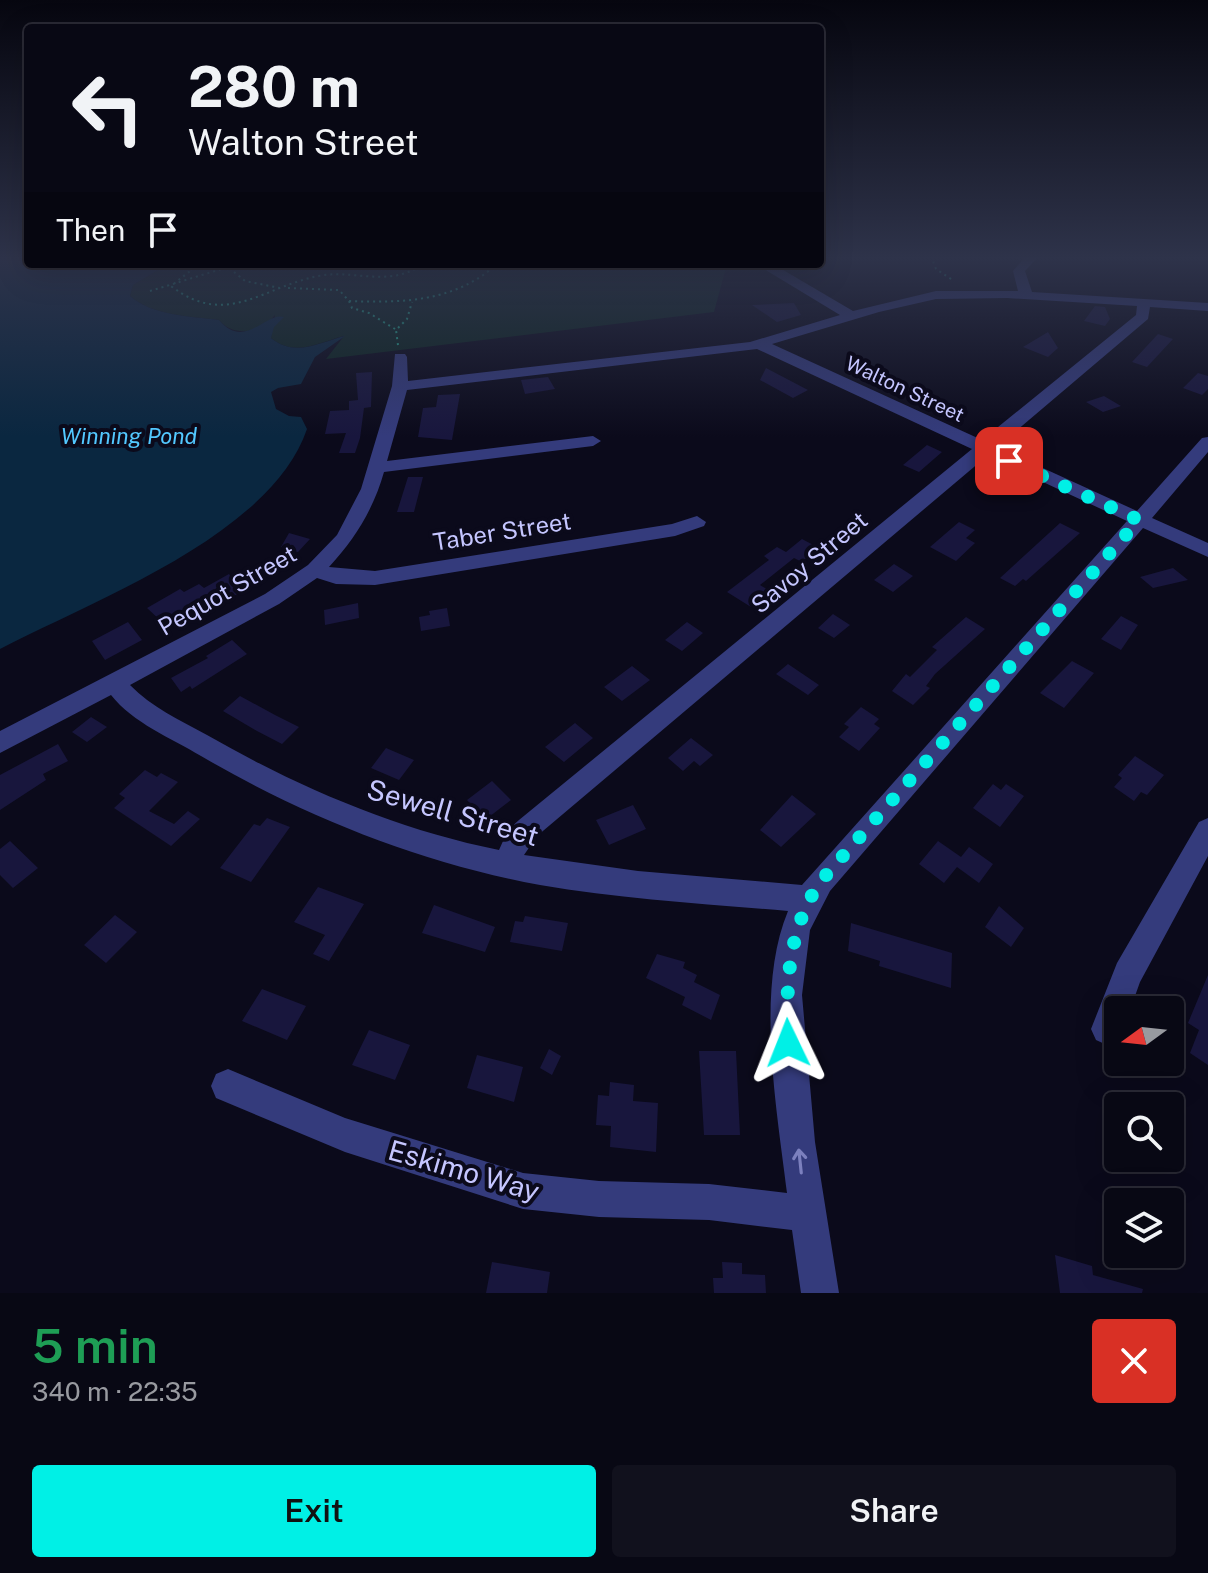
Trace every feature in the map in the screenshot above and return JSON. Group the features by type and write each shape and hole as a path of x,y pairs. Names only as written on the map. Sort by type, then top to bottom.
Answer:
{"street":[{"path":"400,386 759,344 850,316"},
{"name":"Savoy Street","path":"506,864 512,849 528,828 1143,316"},
{"name":"Walton Street","path":"759,344 1208,551"},
{"name":"Pequot Street","path":"0,743 281,594 315,570 352,527 378,467 400,386 400,357"},
{"path":"378,467 593,441"},
{"path":"820,1293 806,1214 788,1043 787,1001 793,938 808,899 1208,442"},
{"name":"Taber Street","path":"315,570 336,577 375,578 675,530 697,522"},
{"name":"Sewell Street","path":"115,683 133,703 226,759 279,786 379,827 506,864 594,880 808,899"},
{"path":"1120,996 1128,974 1208,830"},
{"name":"Eskimo Way","path":"228,1086 345,1135 523,1191 599,1199 709,1202 806,1214"}],"path":[{"path":"374,316 396,330 400,357"},
{"path":"396,330 408,316"}],"green space":[{"path":"187,316 274,316 262,326 247,331 232,329 219,320"},
{"path":"275,316 678,316 326,359 344,336 298,348 280,344 271,338"}],"water":[{"name":"Winning Pond","path":"0,316 187,316 219,320 238,332 270,319 284,317 274,327 271,338 289,347 308,347 345,336 315,357 301,384 271,392 276,409 289,416 301,417 307,429 287,467 257,501 219,532 175,560 0,649"}],"building":[{"path":"769,316 796,316 777,322"},
{"path":"1087,316 1109,316 1110,319 1105,326 1084,321"},
{"path":"1048,332 1058,348 1048,357 1023,347"},
{"path":"1158,334 1173,339 1147,367 1132,362"},
{"path":"766,368 808,390 793,398 760,380"},
{"path":"372,372 371,407 364,408 355,453 339,453 346,433 325,434 330,411 349,410 349,401 358,400 356,373"},
{"path":"1198,373 1208,376 1208,389 1202,395 1183,388"},
{"path":"548,377 555,389 525,394 521,380"},
{"path":"460,394 452,440 418,437 423,408 436,407 438,395"},
{"path":"1104,396 1121,406 1103,412 1086,402"},
{"path":"927,445 942,452 919,472 903,465"},
{"path":"408,477 423,477 414,512 397,512"},
{"path":"959,522 975,530 966,538 975,543 956,561 930,547"},
{"path":"1060,523 1080,533 1026,581 1023,579 1015,586 1000,578"},
{"path":"289,533 310,539 298,552 281,547"},
{"path":"802,539 819,548 802,562 794,558 760,585 770,591 751,607 727,592 769,560 764,556 777,547 786,552"},
{"path":"894,564 913,576 893,592 874,580"},
{"path":"1173,568 1188,580 1153,588 1140,577"},
{"path":"241,572 255,584 216,606 210,601 172,623 167,619 162,622 147,608 180,589 184,592 199,584 204,588 229,574 231,577"},
{"path":"358,603 359,618 325,625 324,610"},
{"path":"447,608 450,626 421,631 419,617 430,615 429,611"},
{"path":"833,614 850,625 834,638 818,628"},
{"path":"1121,616 1138,625 1121,650 1101,639"},
{"path":"966,617 985,629 935,674 926,686 930,688 913,705 892,691 906,674 910,677 937,650 932,647"},
{"path":"128,622 142,640 105,660 92,641"},
{"path":"687,622 703,633 682,651 665,640"},
{"path":"232,640 247,654 192,689 190,686 181,692 171,678 208,658 206,656"},
{"path":"1072,661 1094,673 1064,708 1040,693"},
{"path":"788,664 819,685 808,695 776,674"},
{"path":"632,666 650,680 622,701 604,687"},
{"path":"240,696 299,727 282,744 257,731 223,711"},
{"path":"861,707 879,719 874,724 880,728 859,751 839,737 849,727 844,724"},
{"path":"91,717 107,727 87,742 72,732"},
{"path":"575,723 593,738 564,762 545,747"},
{"path":"691,738 713,755 700,766 694,761 683,771 668,758"},
{"path":"58,744 68,761 43,774 46,780 0,810 0,775"},
{"path":"386,748 414,760 399,780 371,768"},
{"path":"1135,756 1164,775 1147,795 1141,792 1134,801 1114,787 1122,778 1118,775"},
{"path":"145,770 157,777 161,773 178,782 149,811 174,824 188,811 200,819 171,846 114,808 125,798 119,794"},
{"path":"492,781 511,800 485,820 467,800"},
{"path":"993,784 1001,790 1006,784 1024,796 1000,827 973,808"},
{"path":"792,795 816,814 781,847 760,830"},
{"path":"633,805 646,829 609,845 596,820"},
{"path":"267,818 290,827 251,882 220,868 254,824 260,826"},
{"path":"10,841 38,868 13,888 0,875 0,849"},
{"path":"938,841 961,857 969,847 993,864 979,883 957,867 944,883 919,864"},
{"path":"318,887 364,904 329,961 313,954 325,935 294,922"},
{"path":"434,905 495,927 485,952 422,933"},
{"path":"999,906 1024,928 1011,947 985,927"},
{"path":"115,915 137,932 106,963 84,945"},
{"path":"525,916 568,923 562,951 510,942 515,921 523,922"},
{"path":"851,923 952,953 951,988 879,966 880,961 848,951"},
{"path":"657,954 685,962 683,968 697,975 694,982 720,995 711,1020 682,1005 685,997 646,978"},
{"path":"1208,975 1208,1065 1190,1053 1199,1030 1188,1023"},
{"path":"262,989 306,1006 287,1040 242,1021"},
{"path":"369,1030 410,1045 395,1080 352,1065"},
{"path":"549,1049 561,1056 552,1075 540,1068"},
{"path":"699,1051 736,1051 740,1135 704,1135"},
{"path":"477,1055 523,1067 514,1102 467,1088"},
{"path":"610,1082 634,1085 633,1101 658,1103 656,1152 610,1147 611,1126 596,1125 598,1095 609,1096"},
{"path":"1055,1255 1092,1266 1093,1275 1143,1289 1142,1293 1060,1293"},
{"path":"492,1262 550,1272 547,1293 486,1293"},
{"path":"722,1262 742,1263 742,1274 765,1275 766,1293 714,1293 713,1278 723,1278"}],"route":[{"path":"788,1043 787,986 793,938 808,899 1139,520 1009,461"}]}
